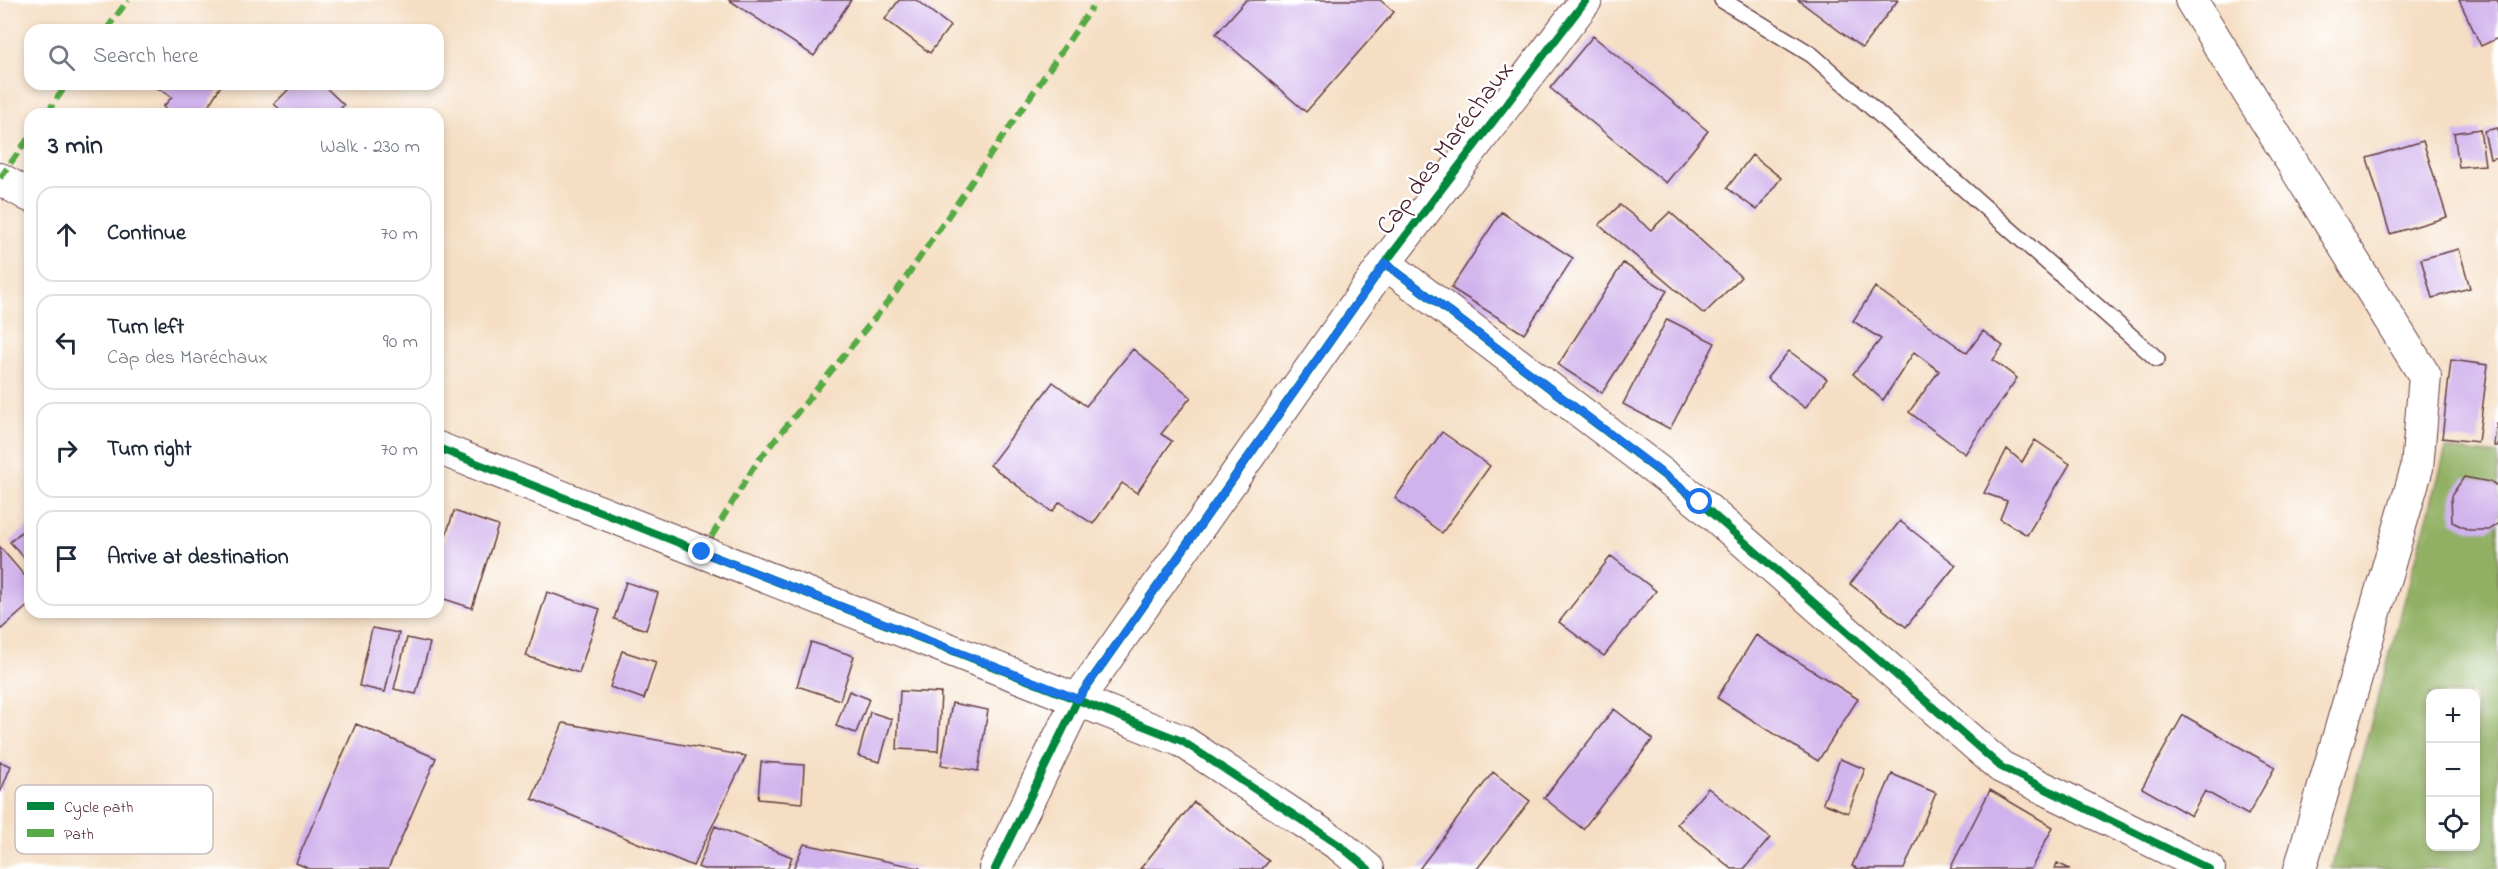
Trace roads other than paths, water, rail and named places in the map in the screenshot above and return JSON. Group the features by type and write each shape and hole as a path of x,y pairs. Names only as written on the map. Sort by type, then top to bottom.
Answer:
{"street":[{"name":"Cap des Maréchaux","path":"994,869 1078,699 1385,263 1586,0"},
{"path":"2191,0 2425,376 2417,468 2300,869"},
{"path":"0,179 24,193"},
{"path":"1385,263 1700,502 2001,767 2209,869"},
{"path":"444,450 1182,741 1339,845 1368,869"}],"lane":[{"path":"1722,0 1812,56 2157,359"}]}
